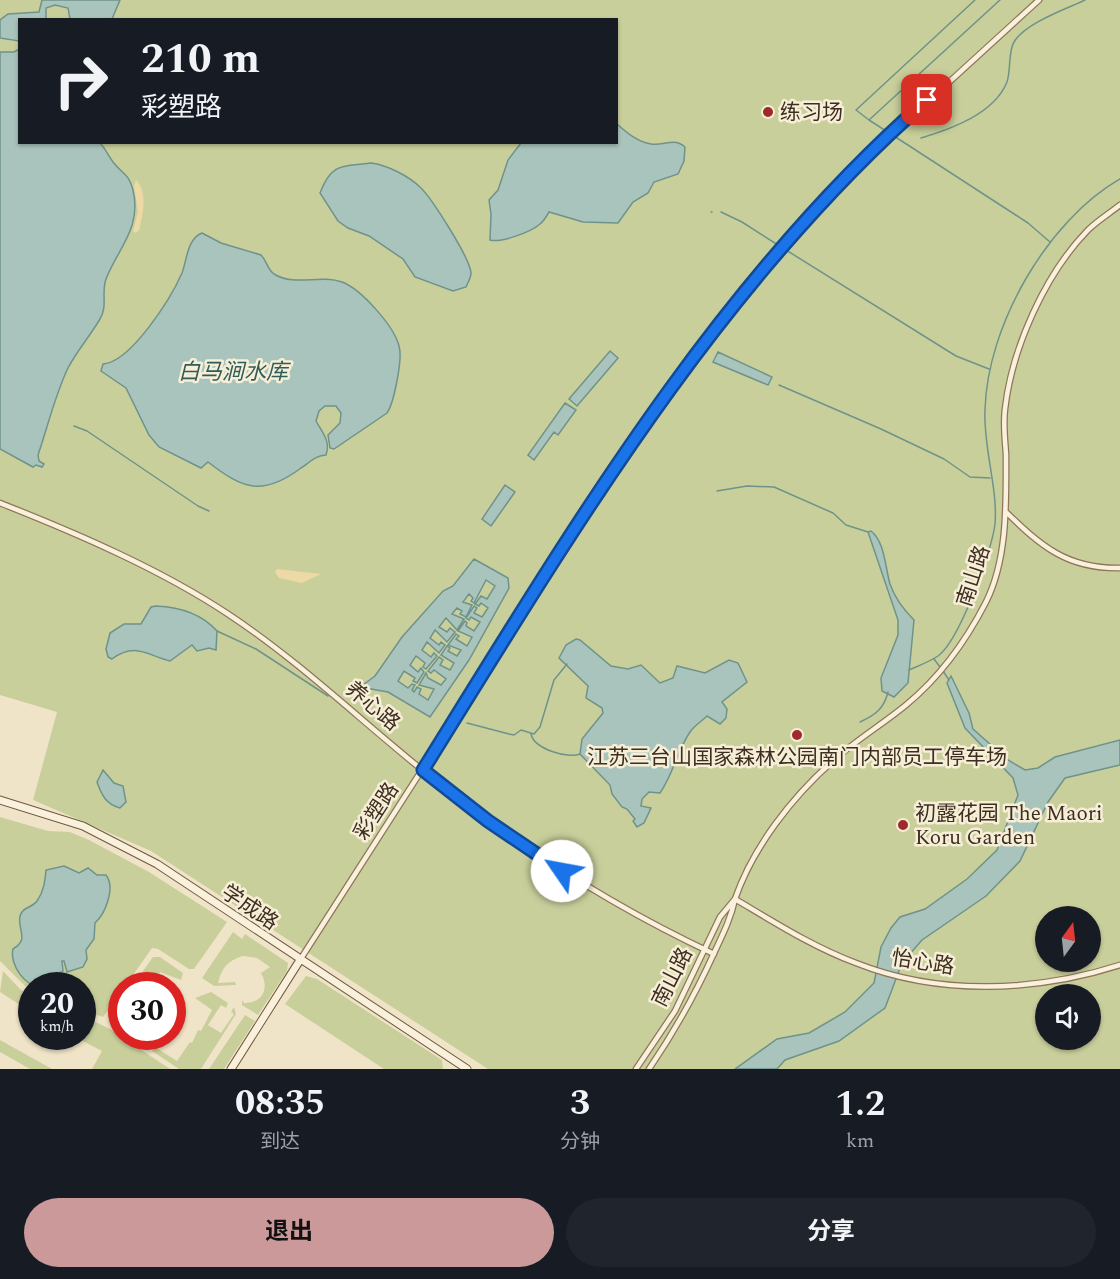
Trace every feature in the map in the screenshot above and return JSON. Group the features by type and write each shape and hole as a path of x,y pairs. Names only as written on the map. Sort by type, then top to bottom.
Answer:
{"street":[{"name":"彩塑路","path":"231,1069 572,536 646,425 755,280 844,178 1039,0"},
{"name":"南山路","path":"649,1069 678,1026 714,954 732,915 735,899 744,876 787,808 833,760 907,705 940,673 987,599 1000,553 1005,511 1005,409 1020,346 1037,304 1059,268 1088,230 1120,205"},
{"name":"养心路","path":"0,503 74,533 227,613 298,664 423,770 488,821 562,871 663,930 714,954"},
{"path":"1005,511 1044,548 1082,563 1120,568"},
{"name":"学成路","path":"0,800 83,826 132,850 457,1066 467,1069"},
{"name":"南山路","path":"636,1069 675,1011 720,917 735,899"},
{"name":"怡心路","path":"735,899 814,944 870,969 906,978 991,987 1045,984 1120,965"}],"green space":[{"path":"0,0 1120,0 1120,1069 488,1069 151,851 33,800 57,712 0,695"},
{"path":"0,817 48,831 70,832 89,840 149,872 227,922 194,969 189,969 158,949 152,948 135,972 108,972 108,1010 103,1017 96,1015 96,972 18,972 18,979 0,961"},
{"path":"233,932 242,939 245,934 288,963 287,971 258,1015 242,1005 242,1000 244,1003 250,1003 263,994 265,984 261,973 270,967 257,958 243,956 226,966 218,983 235,982 236,985 214,986 202,978"},
{"path":"153,957 160,957 182,972 160,972 142,972"},
{"path":"3,971 18,987 18,1004 0,992"},
{"path":"306,976 317,979 442,1060 443,1069 384,1069 285,1004"},
{"path":"211,992 228,1003 226,1008 221,1005 208,1025 221,1033 234,1014 231,1012 234,1007 236,1014 201,1069 179,1069 152,1051 160,1050 177,1061 190,1042 192,1043 212,1010 195,998"},
{"path":"245,1015 255,1021 224,1069 209,1069"},
{"path":"96,1022 108,1028 108,1050 142,1050 170,1069 92,1069 102,1051 96,1048"},
{"path":"0,1040 52,1069 30,1069 0,1052"}],"sand":[{"path":"136,180 142,191 144,204 139,230 136,233 133,231 138,212 134,186"},
{"path":"277,569 321,574 302,583 279,578 275,572"}],"water":[{"path":"42,0 120,0 112,18 70,18 68,8 55,5 46,8 46,18 18,18 18,41 0,38 0,20 8,14 39,12"},
{"path":"18,50 18,144 101,144 129,180 135,203 132,227 106,279 102,314 68,368 59,389 38,455 39,461 44,464 42,467 36,465 33,467 0,449 0,52 14,52"},
{"path":"618,125 633,137 646,143 669,142 685,147 684,161 678,174 654,182 648,193 633,202 618,223 583,222 549,212 536,227 516,236 495,241 490,240 489,200 498,190 508,160 520,144 618,144"},
{"path":"371,163 404,175 426,194 450,229 469,265 471,275 466,287 453,291 415,277 403,259 369,236 348,228 338,221 320,193 329,175 334,170 346,166"},
{"name":"白马涧水库","path":"202,233 221,243 261,255 272,272 282,278 334,280 350,286 384,319 399,346 400,360 397,380 387,413 334,449 330,448 328,435 340,423 341,413 336,406 325,406 319,411 316,421 327,441 326,455 316,458 275,483 264,486 243,483 208,462 201,468 159,447 149,435 126,388 101,371 103,364 114,361 137,341 160,312 182,273 190,245"},
{"path":"610,351 618,358 577,406 569,399"},
{"path":"718,352 772,377 768,385 713,362"},
{"path":"565,403 576,410 558,435 554,432 534,460 528,455"},
{"path":"505,485 515,492 491,526 482,519"},
{"path":"871,531 882,548 894,594 914,620 908,683 894,697 882,691 881,678 898,635 898,620 868,532"},
{"path":"474,559 508,578 509,588 469,660 430,717 388,692 360,687 375,676 402,637 443,591 453,586","holes":["486,580 495,586 487,599 481,596 475,604 479,606 481,603 488,608 482,617 474,613 477,608 474,606 466,618 469,620 471,617 480,622 474,631 466,626 465,621 458,631 472,637 467,646 456,639 459,636 456,634 448,645 461,650 457,656 448,651 450,648 447,646 441,655 454,663 450,670 440,665 443,660 439,657 428,671 431,673 434,670 446,679 441,685 428,678 426,673 419,685 434,689 428,700 419,694 421,689 417,687 414,692 412,690 415,685 412,684 408,688 398,681 404,671 415,678 413,681 417,683 424,672 421,668 418,672 410,665 416,656 425,663 423,667 426,669 437,656 434,653 431,657 422,650 427,642 439,653 445,645 441,642 439,645 430,638 435,630 447,642 455,632 450,628 447,632 439,627 446,618 457,630 464,619 452,614 457,608 462,611 460,614 466,617 472,605 463,602 469,594 474,603"]},
{"path":"156,606 197,615 211,625 217,631 216,650 209,648 197,651 192,645 170,661 141,651 128,651 112,659 108,657 106,649 110,633 124,624 141,624 151,607"},
{"path":"576,639 611,666 628,669 641,665 660,683 673,678 677,666 705,673 729,660 738,663 747,682 722,702 727,709 726,718 720,724 707,716 690,732 660,793 649,792 642,799 641,806 651,808 644,823 637,827 633,821 635,819 612,794 610,785 580,754 582,739 603,713 602,708 586,698 588,686 559,658 566,645"},
{"path":"951,676 969,713 973,729 1008,760 1025,770 1038,768 1055,757 1120,740 1120,765 1065,778 1048,802 1020,861 986,896 922,940 902,963 885,1008 839,1041 785,1060 777,1069 735,1069 777,1039 809,1033 845,1012 874,983 881,947 900,917 925,909 967,879 997,850 1018,795 1013,778 965,728 947,683"},
{"path":"103,770 114,783 123,786 126,802 120,808 108,802 101,791 97,782"},
{"path":"64,866 79,873 88,868 97,875 106,875 109,880 110,894 106,907 95,923 94,939 86,950 87,959 83,967 67,972 64,961 62,961 61,972 18,972 12,955 13,949 22,938 20,916 39,897 44,886 46,870"}],"waterway":[{"path":"975,0 856,110 869,120 1000,0"},
{"path":"921,138 958,125 992,103 1007,82 1012,46 1019,35 1046,17 1085,0"},
{"path":"869,120 886,131"},
{"path":"894,136 1028,223 1050,242"},
{"path":"909,670 938,656 955,633 981,574 993,537 995,510 985,410 988,378 1009,311 1046,248 1068,221 1093,198 1120,179"},
{"path":"721,212 742,222 778,245"},
{"path":"786,250 956,356 989,369"},
{"path":"779,385 944,459 970,477 990,478"},
{"path":"74,426 87,431 198,506 209,511"},
{"path":"717,491 747,486 774,487 833,513 846,525 868,532"},
{"path":"217,631 256,649 328,696"},
{"path":"934,659 940,667"},
{"path":"467,723 514,735 521,730 534,734 540,727 554,680 567,664"},
{"path":"943,671 949,680"},
{"path":"860,722 878,711 888,692"},
{"path":"531,734 538,744 552,751 568,755 580,754"}],"place":[{"name":"练习场","path":"768,112"},
{"name":"江苏三台山国家森林公园南门内部员工停车场","path":"797,735"},
{"name":"初露花园 The Maori Koru Garden","path":"903,825"}],"route":[{"path":"562,871 488,821 423,770 577,528 697,354 820,203 927,100"}]}
